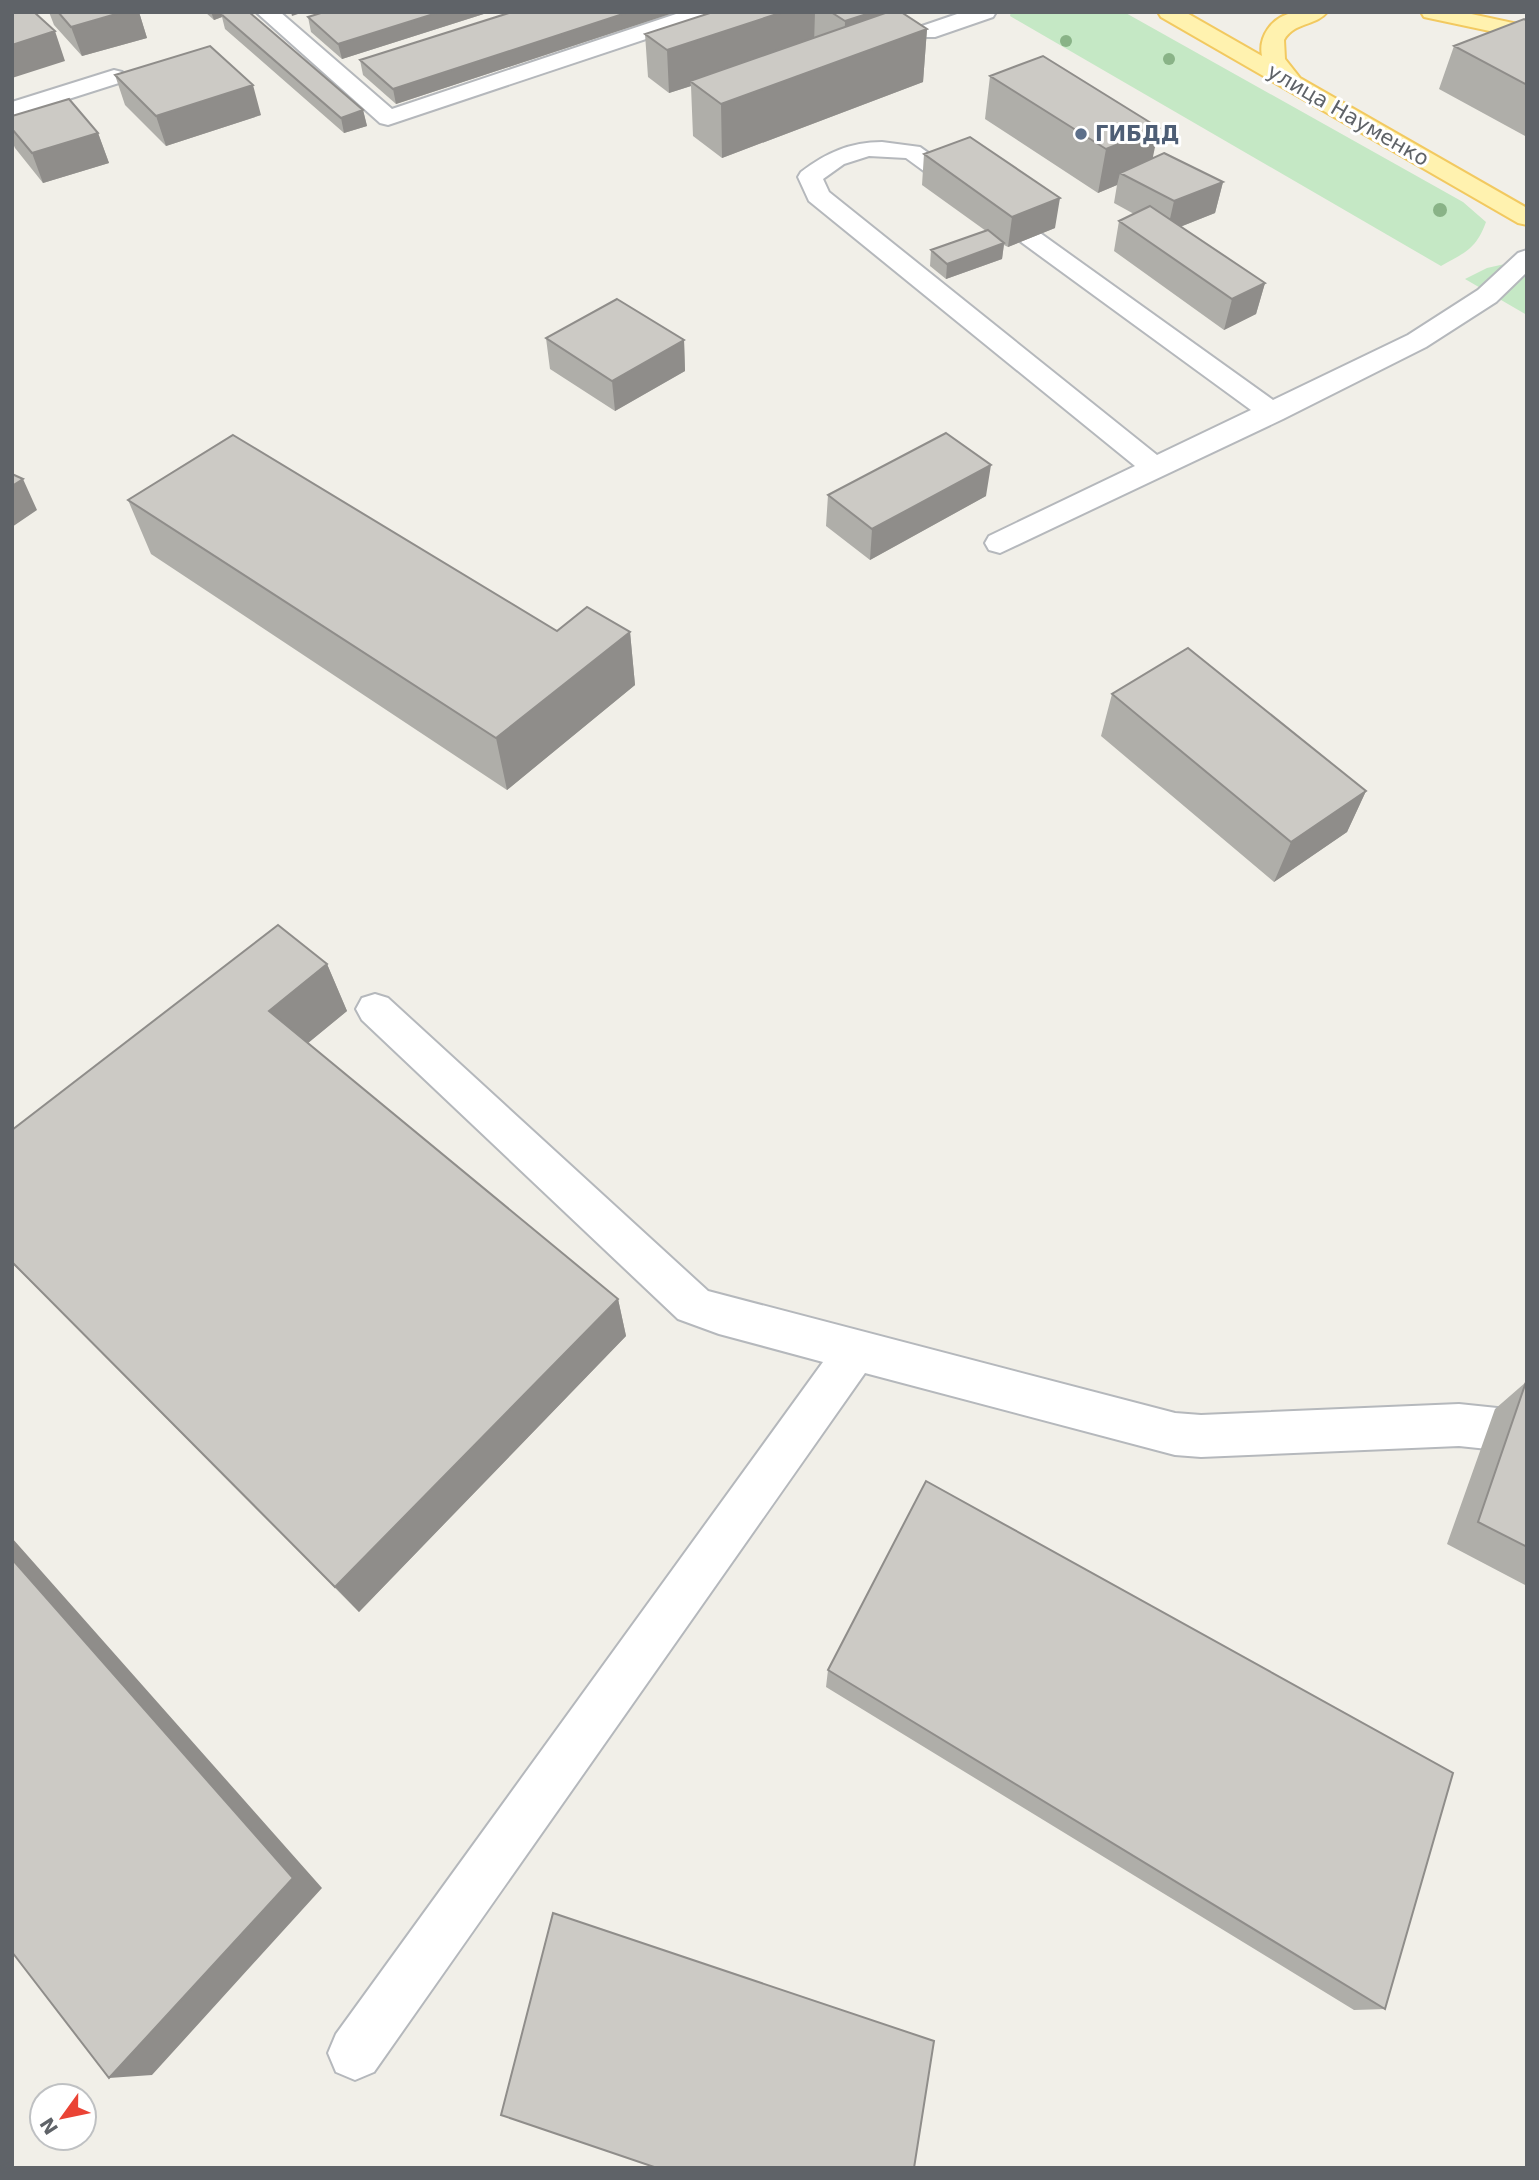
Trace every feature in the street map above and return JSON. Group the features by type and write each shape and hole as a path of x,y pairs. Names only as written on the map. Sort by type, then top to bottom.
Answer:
{"main road":[{"name":"улица Науменко","path":"1169,12 1527,218"},
{"path":"1222,42 1247,45 1278,26 1316,12"},
{"path":"1432,12 1527,33"},
{"path":"1278,26 1274,59 1291,81"}],"street":[{"path":"267,12 388,118 704,12"},
{"path":"927,32 985,12"},
{"path":"286,29 308,22"},
{"path":"336,72 361,64"},
{"path":"12,110 114,77"},
{"path":"1155,468 818,196 810,177 834,157 873,148 912,152 1023,229 1272,412"},
{"path":"1000,542 1417,341 1487,296 1527,258"},
{"path":"374,1009 694,1305 746,1323 1175,1434 1201,1436 1459,1425 1527,1432"},
{"path":"355,2053 855,1352"}],"green space":[{"path":"1011,12 1124,12 1463,202 1486,222 1482,231 1469,249 1441,266 1010,16"},
{"path":"1527,259 1527,315 1465,279 1487,268"}],"building":[{"path":"12,12 34,12 55,31 12,45"},
{"path":"58,12 123,12 71,27"},
{"path":"249,12 363,110 341,118 221,14"},
{"path":"324,12 440,12 338,44 308,17"},
{"path":"512,12 629,12 393,89 360,60"},
{"path":"713,12 783,12 667,50 645,34"},
{"path":"831,12 873,12 845,21"},
{"path":"888,12 901,12 927,29 721,104 690,81"},
{"path":"1524,19 1527,21 1527,85 1454,46"},
{"path":"210,46 253,85 156,116 115,75"},
{"path":"1043,56 1159,128 1106,149 990,76"},
{"path":"69,99 98,133 32,153 12,129 12,116"},
{"path":"970,137 1060,198 1012,217 924,154"},
{"path":"1164,153 1223,182 1174,201 1120,173"},
{"path":"1150,206 1265,283 1232,299 1119,221"},
{"path":"988,230 1004,243 947,264 931,250"},
{"path":"617,299 684,340 612,381 546,338"},
{"path":"946,433 991,465 872,529 828,495"},
{"path":"233,435 557,631 587,607 630,632 496,738 128,500"},
{"path":"12,474 23,479 12,486"},
{"path":"1188,648 1366,791 1291,842 1112,694"},
{"path":"278,925 327,964 269,1011 618,1299 335,1587 12,1262 12,1130"},
{"path":"1527,1382 1527,1547 1478,1522"},
{"path":"926,1481 1453,1773 1385,2009 828,1670"},
{"path":"12,1559 293,1878 109,2078 12,1952"},
{"path":"553,1913 934,2041 914,2168 657,2168 501,2115"}],"place":[{"name":"ГИБДД","path":"1081,134"}]}
